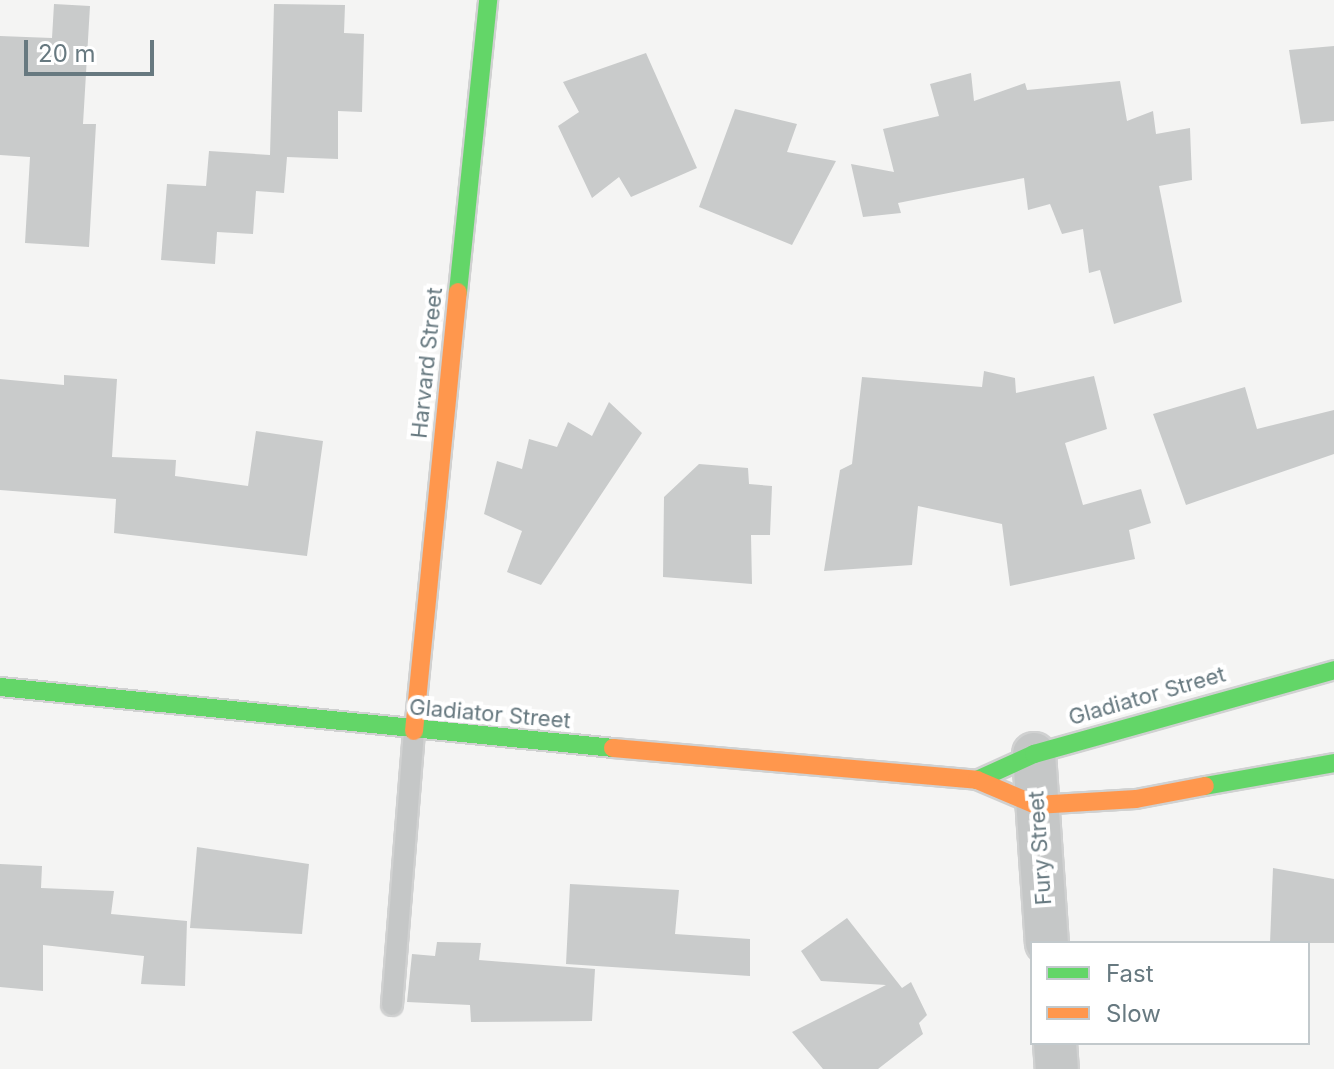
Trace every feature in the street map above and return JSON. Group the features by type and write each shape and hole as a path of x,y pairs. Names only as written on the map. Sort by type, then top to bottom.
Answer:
{"street":[{"name":"Harvard Street","path":"414,731 488,0"},
{"name":"Gladiator Street","path":"977,780 1034,754 1334,670"},
{"name":"Gladiator Street","path":"0,687 414,731 977,780 1036,805 1136,799 1334,763"},
{"name":"Fury Street","path":"1034,754 1047,941"},
{"path":"1055,1045 1057,1069"}],"lane":[{"path":"392,1005 414,731"}],"building":[{"path":"54,4 90,6 83,124 96,124 89,247 25,243 30,157 0,155 0,36 52,38"},
{"path":"274,4 345,5 344,33 364,34 362,112 338,111 338,159 287,157 284,193 256,191 253,234 217,232 215,264 161,260 167,184 206,186 209,151 270,155"},
{"path":"1334,46 1334,121 1301,124 1289,50"},
{"path":"646,53 697,168 631,197 619,177 592,198 558,126 579,112 563,82"},
{"path":"971,73 974,101 1025,83 1027,90 1120,81 1127,121 1153,111 1156,134 1190,128 1192,180 1159,186 1182,302 1114,324 1100,270 1089,273 1083,229 1062,234 1050,204 1028,210 1024,178 898,203 901,213 863,217 851,164 894,172 883,129 939,116 930,84"},
{"path":"735,109 797,124 787,152 836,161 792,245 699,207"},
{"path":"984,371 1015,378 1016,393 1094,376 1107,429 1065,443 1083,505 1141,489 1151,523 1129,530 1135,559 1010,586 1002,524 918,506 912,565 824,571 840,470 852,464 862,377 982,387"},
{"path":"64,375 117,379 112,457 176,460 175,476 248,486 256,431 323,441 307,556 114,533 116,499 0,490 0,379 64,385"},
{"path":"1245,387 1257,429 1334,410 1334,454 1186,505 1153,414"},
{"path":"609,402 642,433 541,585 507,572 522,531 484,514 497,461 522,469 529,439 557,447 568,422 592,436"},
{"path":"699,464 748,468 749,484 772,486 770,535 751,535 752,584 663,577 664,497"},
{"path":"197,847 309,864 302,934 190,928"},
{"path":"0,864 42,866 41,888 114,891 111,914 187,921 185,986 141,984 144,956 43,945 43,991 0,987"},
{"path":"1273,868 1334,879 1334,943 1270,941"},
{"path":"570,884 679,890 675,934 750,939 750,976 566,964"},
{"path":"847,918 902,988 911,982 927,1015 919,1023 923,1034 878,1069 823,1069 792,1032 886,985 821,981 801,951"},
{"path":"437,942 481,943 479,960 595,969 592,1021 471,1022 470,1005 407,1002 412,954 435,956"}],"traffic: fast":[{"path":"458,292 488,0"},
{"path":"977,780 1034,754 1334,670"},
{"path":"0,687 613,748"},
{"path":"1205,786 1334,763"}],"traffic: slow":[{"path":"414,731 458,292"},
{"path":"613,748 977,780 1036,805 1136,799 1205,786"}]}
